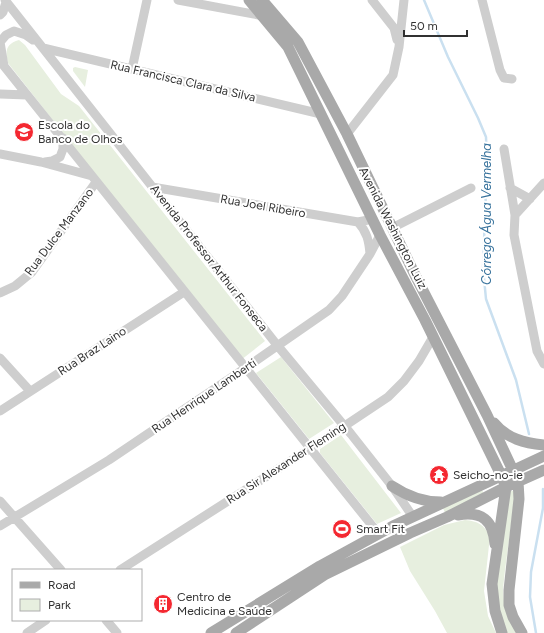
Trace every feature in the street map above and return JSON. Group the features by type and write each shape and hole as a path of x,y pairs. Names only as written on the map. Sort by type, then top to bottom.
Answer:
{"main road":[{"name":"Avenida Washington Luiz","path":"249,0 264,16 288,47 380,235 502,475 506,487"},
{"name":"Avenida Washington Luiz","path":"262,0 298,42 347,134 416,277 487,415 518,481"},
{"path":"487,415 498,428 510,437 525,443 544,445"},
{"path":"211,633 320,566 378,533 544,456"},
{"path":"236,633 326,574 394,540 447,517 518,481 544,470"},
{"path":"518,481 519,498 508,590 513,617 522,633"},
{"path":"392,486 403,493 422,500 444,502"},
{"path":"502,633 494,611 492,584 506,487"},
{"path":"447,517 470,513 485,519 490,525 494,538 496,557"},
{"path":"410,533 414,517"},
{"path":"378,533 394,540"}],"street":[{"path":"132,70 147,0"},
{"path":"178,0 264,16"},
{"path":"372,0 394,28 399,47"},
{"path":"482,0 500,70 504,78 512,79"},
{"path":"0,15 8,1"},
{"name":"Avenida Professor Arthur Fonseca","path":"8,1 44,49 277,345 392,486 414,517"},
{"path":"347,134 393,75 399,47 403,4"},
{"path":"384,15 393,19 398,17 403,4"},
{"path":"44,49 26,35 14,31 6,35 0,42 2,64 63,138 184,292 378,533"},
{"name":"Rua Francisca Clara da Silva","path":"44,49 322,114"},
{"path":"0,94 27,95"},
{"path":"41,162 52,161 60,157 63,149 63,138"},
{"path":"504,149 515,215 514,235 537,351 544,364"},
{"path":"0,154 41,162 94,179"},
{"name":"Rua Dulce Manzano","path":"0,293 15,286 32,272 94,179"},
{"path":"515,215 544,183"},
{"name":"Rua Joel Ribeiro","path":"152,187 358,222 373,220"},
{"path":"392,228 471,188"},
{"path":"510,188 530,199"},
{"path":"358,222 364,229 369,242 370,254"},
{"name":"Rua Henrique Lamberti","path":"0,526 109,460 329,310 342,296 370,254 380,235"},
{"name":"Rua Braz Laino","path":"0,411 184,292"},
{"name":"Rua Sir Alexander Fleming","path":"122,569 388,397 404,381 419,361 433,337"},
{"path":"0,358 30,391"},
{"path":"0,502 60,569"},
{"path":"27,633 45,621"},
{"path":"107,621 117,633"}],"green space":[{"path":"19,40 25,45 61,94 79,106 265,341 241,360 8,63 8,48 11,43"},
{"path":"75,67 88,70 85,87 73,71 73,68"},
{"path":"281,357 334,423 309,439 256,373"},
{"path":"341,435 401,513 377,524 320,453 320,449"},
{"path":"482,490 484,494 445,513 443,508"},
{"path":"510,491 513,491 515,495 503,589 504,601 509,618 516,633 507,633 497,603 496,584"},
{"path":"465,520 474,521 480,524 490,536 484,591 488,616 496,633 447,633 410,571 400,547 444,525"}],"waterway":[{"name":"Córrego Água Vermelha","path":"424,0 448,57 486,137 487,163 483,268 486,299 516,380 529,434"},
{"path":"536,633 530,597 531,572 543,508 543,489"}],"place":[{"name":"Escola do Banco de Olhos","path":"24,132"},
{"name":"Seicho-no-ie","path":"439,475"},
{"name":"Smart Fit","path":"342,529"},
{"name":"Centro de Medicina e Saúde","path":"163,604"}]}
